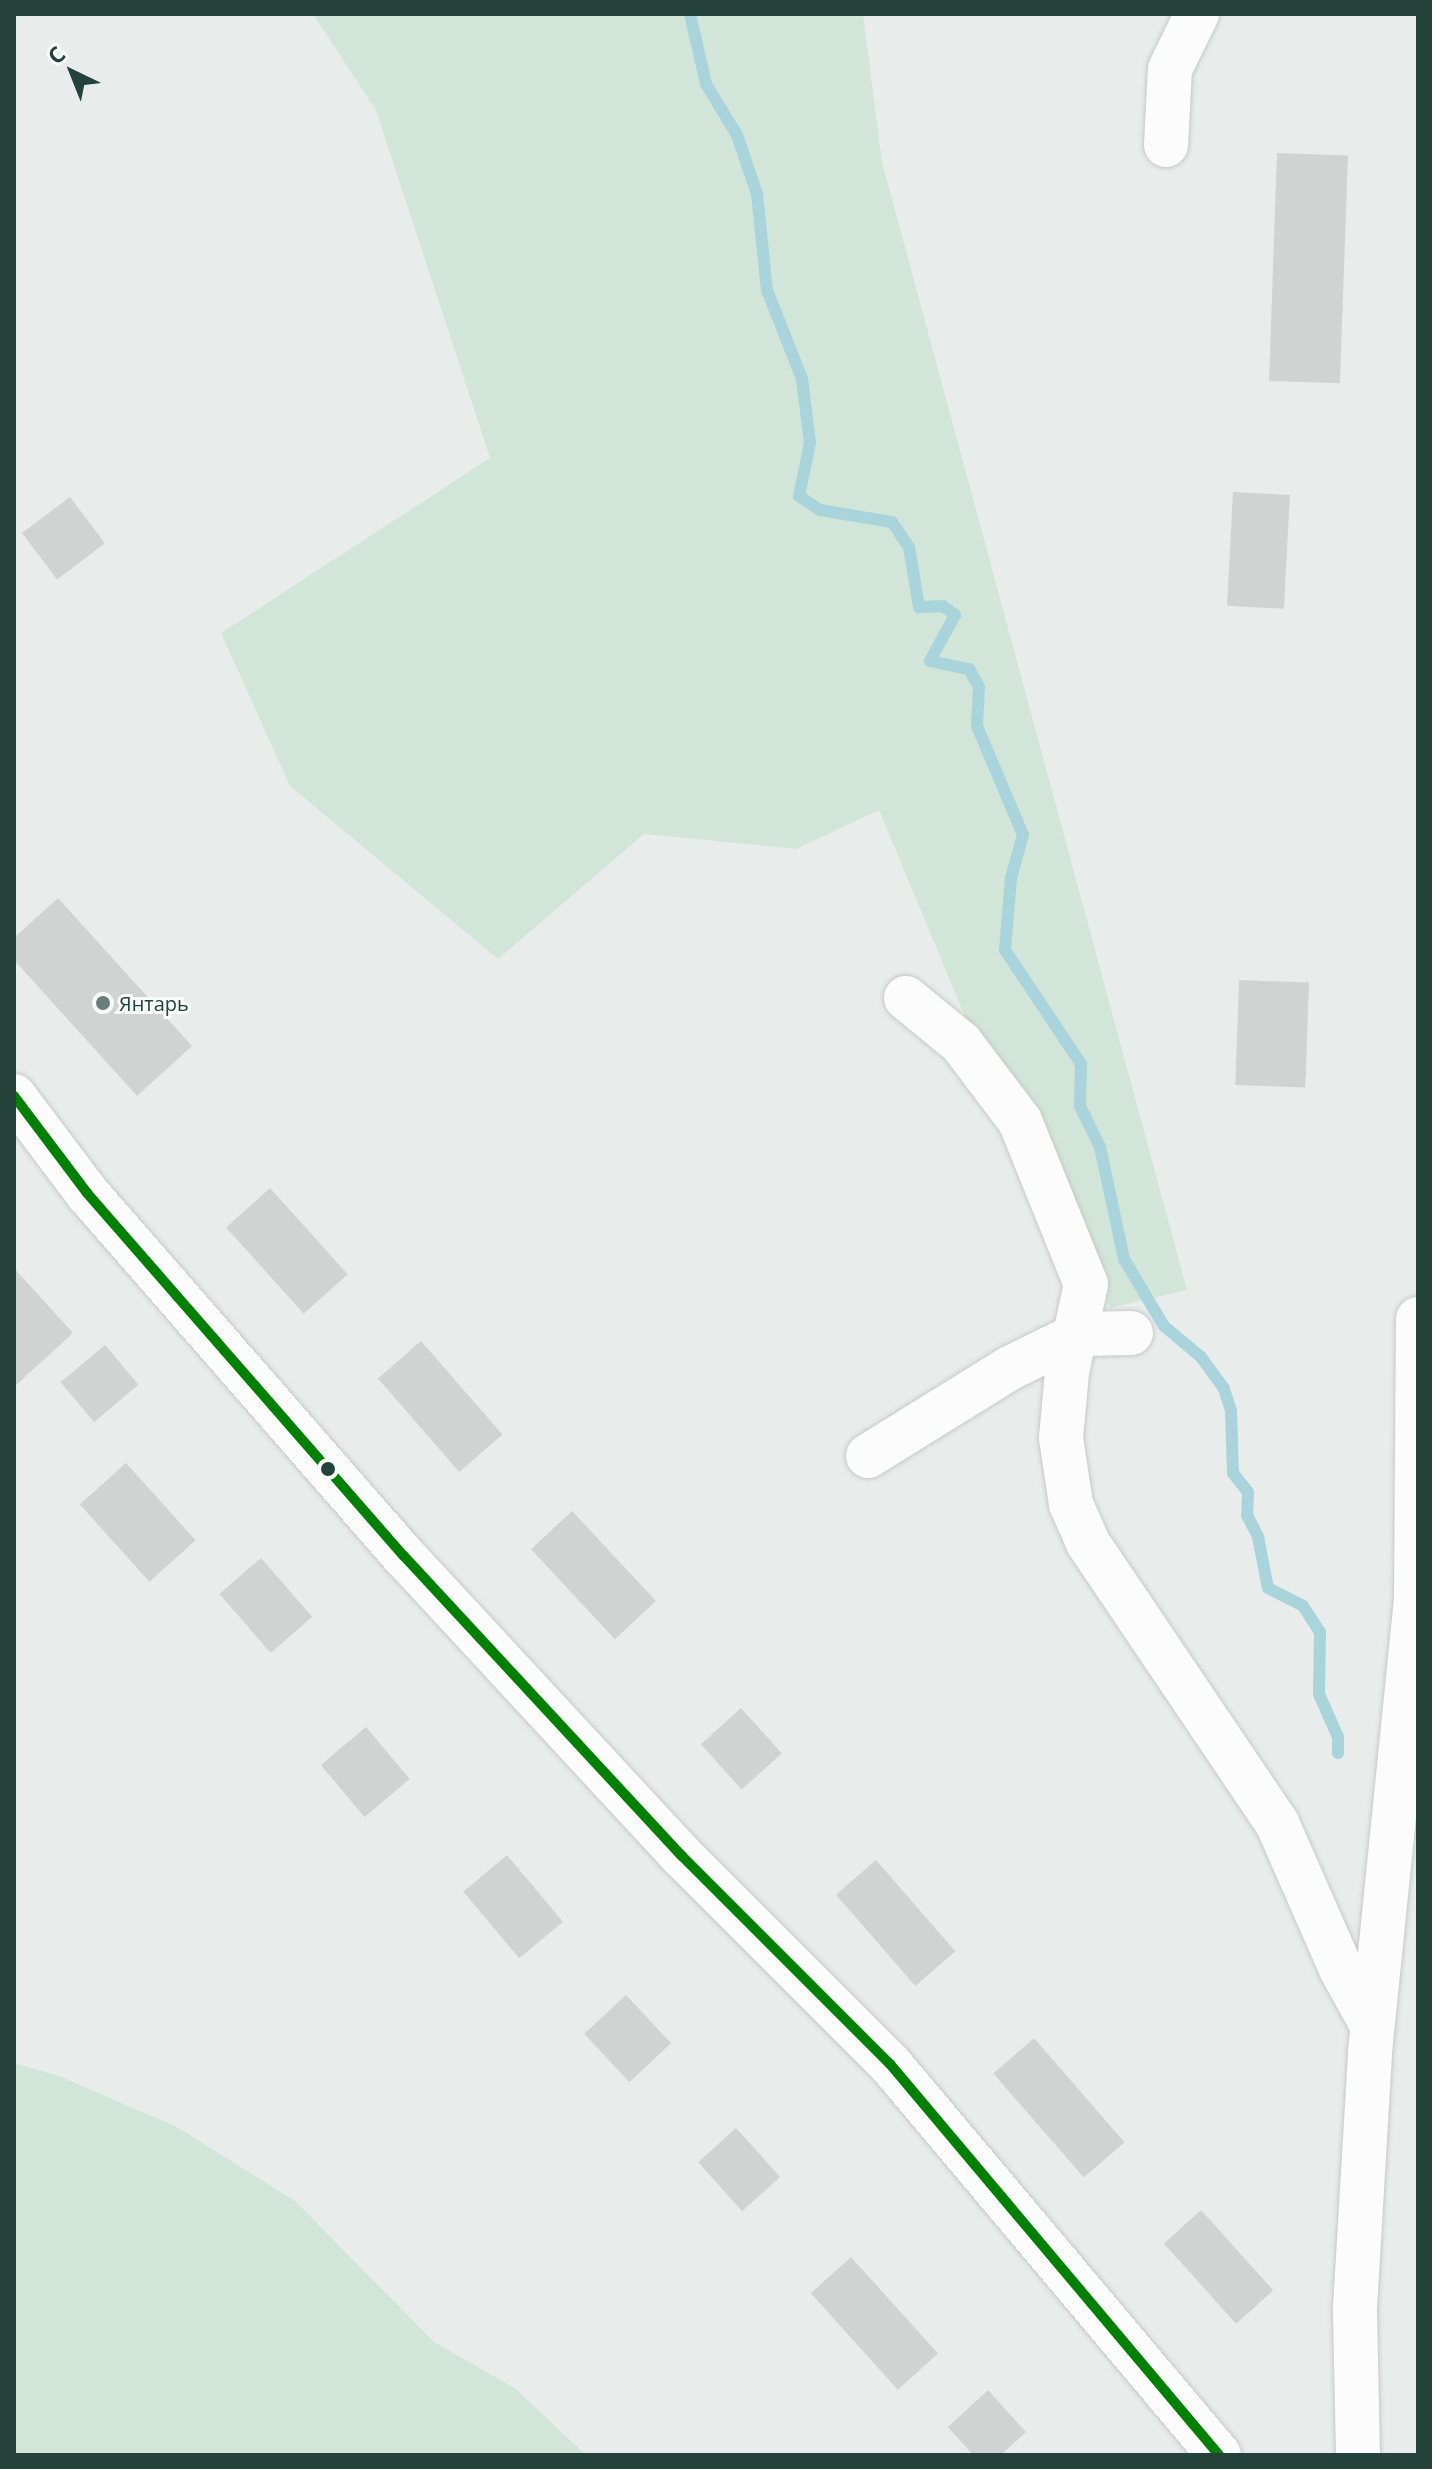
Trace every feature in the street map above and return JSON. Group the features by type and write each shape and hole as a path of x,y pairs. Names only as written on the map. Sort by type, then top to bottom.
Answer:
{"street":[{"path":"1166,145 1170,69 1197,14"},
{"path":"906,998 961,1043 1020,1121 1086,1284 1079,1334 1067,1372 1061,1438 1071,1504 1088,1543 1277,1823 1341,1969 1372,2025"},
{"path":"14,1096 87,1193 404,1556 682,1856 890,2064 1219,2455"},
{"path":"1358,2455 1355,2307 1372,2025 1416,1600 1418,1319"},
{"path":"868,1456 1010,1368 1079,1334 1131,1333"}],"green space":[{"path":"313,14 863,14 882,162 1187,1290 1110,1308 1051,1153 969,1026 879,810 796,849 644,834 498,959 290,786 221,633 490,458 376,110"},
{"path":"14,2063 59,2076 177,2127 295,2201 434,2342 516,2389 586,2455 14,2455"}],"building":[{"path":"1277,153 1348,155 1340,383 1269,381"},
{"path":"1233,492 1290,495 1284,609 1227,606"},
{"path":"70,497 105,543 57,579 22,533"},
{"name":"Янтарь","path":"58,898 192,1046 137,1096 14,960 14,938"},
{"path":"1239,980 1309,982 1305,1087 1235,1085"},
{"path":"270,1188 348,1274 304,1314 226,1227"},
{"path":"14,1268 73,1333 14,1387"},
{"path":"421,1341 502,1435 459,1472 378,1378"},
{"path":"105,1345 138,1385 94,1422 61,1382"},
{"path":"126,1463 196,1540 150,1582 80,1504"},
{"path":"572,1511 656,1601 615,1639 531,1549"},
{"path":"261,1558 312,1617 271,1653 219,1594"},
{"path":"741,1708 782,1753 742,1789 701,1744"},
{"path":"366,1727 410,1779 365,1817 321,1765"},
{"path":"507,1855 563,1922 519,1958 463,1892"},
{"path":"876,1860 955,1951 915,1986 836,1895"},
{"path":"626,1995 671,2043 629,2082 584,2034"},
{"path":"1034,2038 1125,2142 1084,2178 993,2073"},
{"path":"736,2128 780,2177 742,2211 698,2162"},
{"path":"1201,2210 1273,2290 1236,2324 1164,2243"},
{"path":"851,2257 938,2354 898,2390 811,2293"},
{"path":"988,2390 1026,2432 1001,2455 973,2455 948,2427"}],"waterway":[{"path":"690,14 706,84 737,135 757,194 767,290 802,379 810,443 799,496 820,510 892,522 909,547 919,607 943,606 955,615 930,661 969,669 979,687 977,726 1023,835 1011,878 1005,950 1081,1064 1080,1106 1100,1147 1124,1259 1164,1326 1201,1357 1224,1389 1231,1410 1233,1473 1248,1492 1247,1515 1258,1537 1268,1588 1303,1606 1320,1632 1319,1694 1338,1737 1338,1753"}],"transit line":[{"path":"14,1096 87,1193 404,1556 682,1856 890,2064 1219,2455"}],"place":[{"name":"Янтарь","path":"103,1003"}]}
